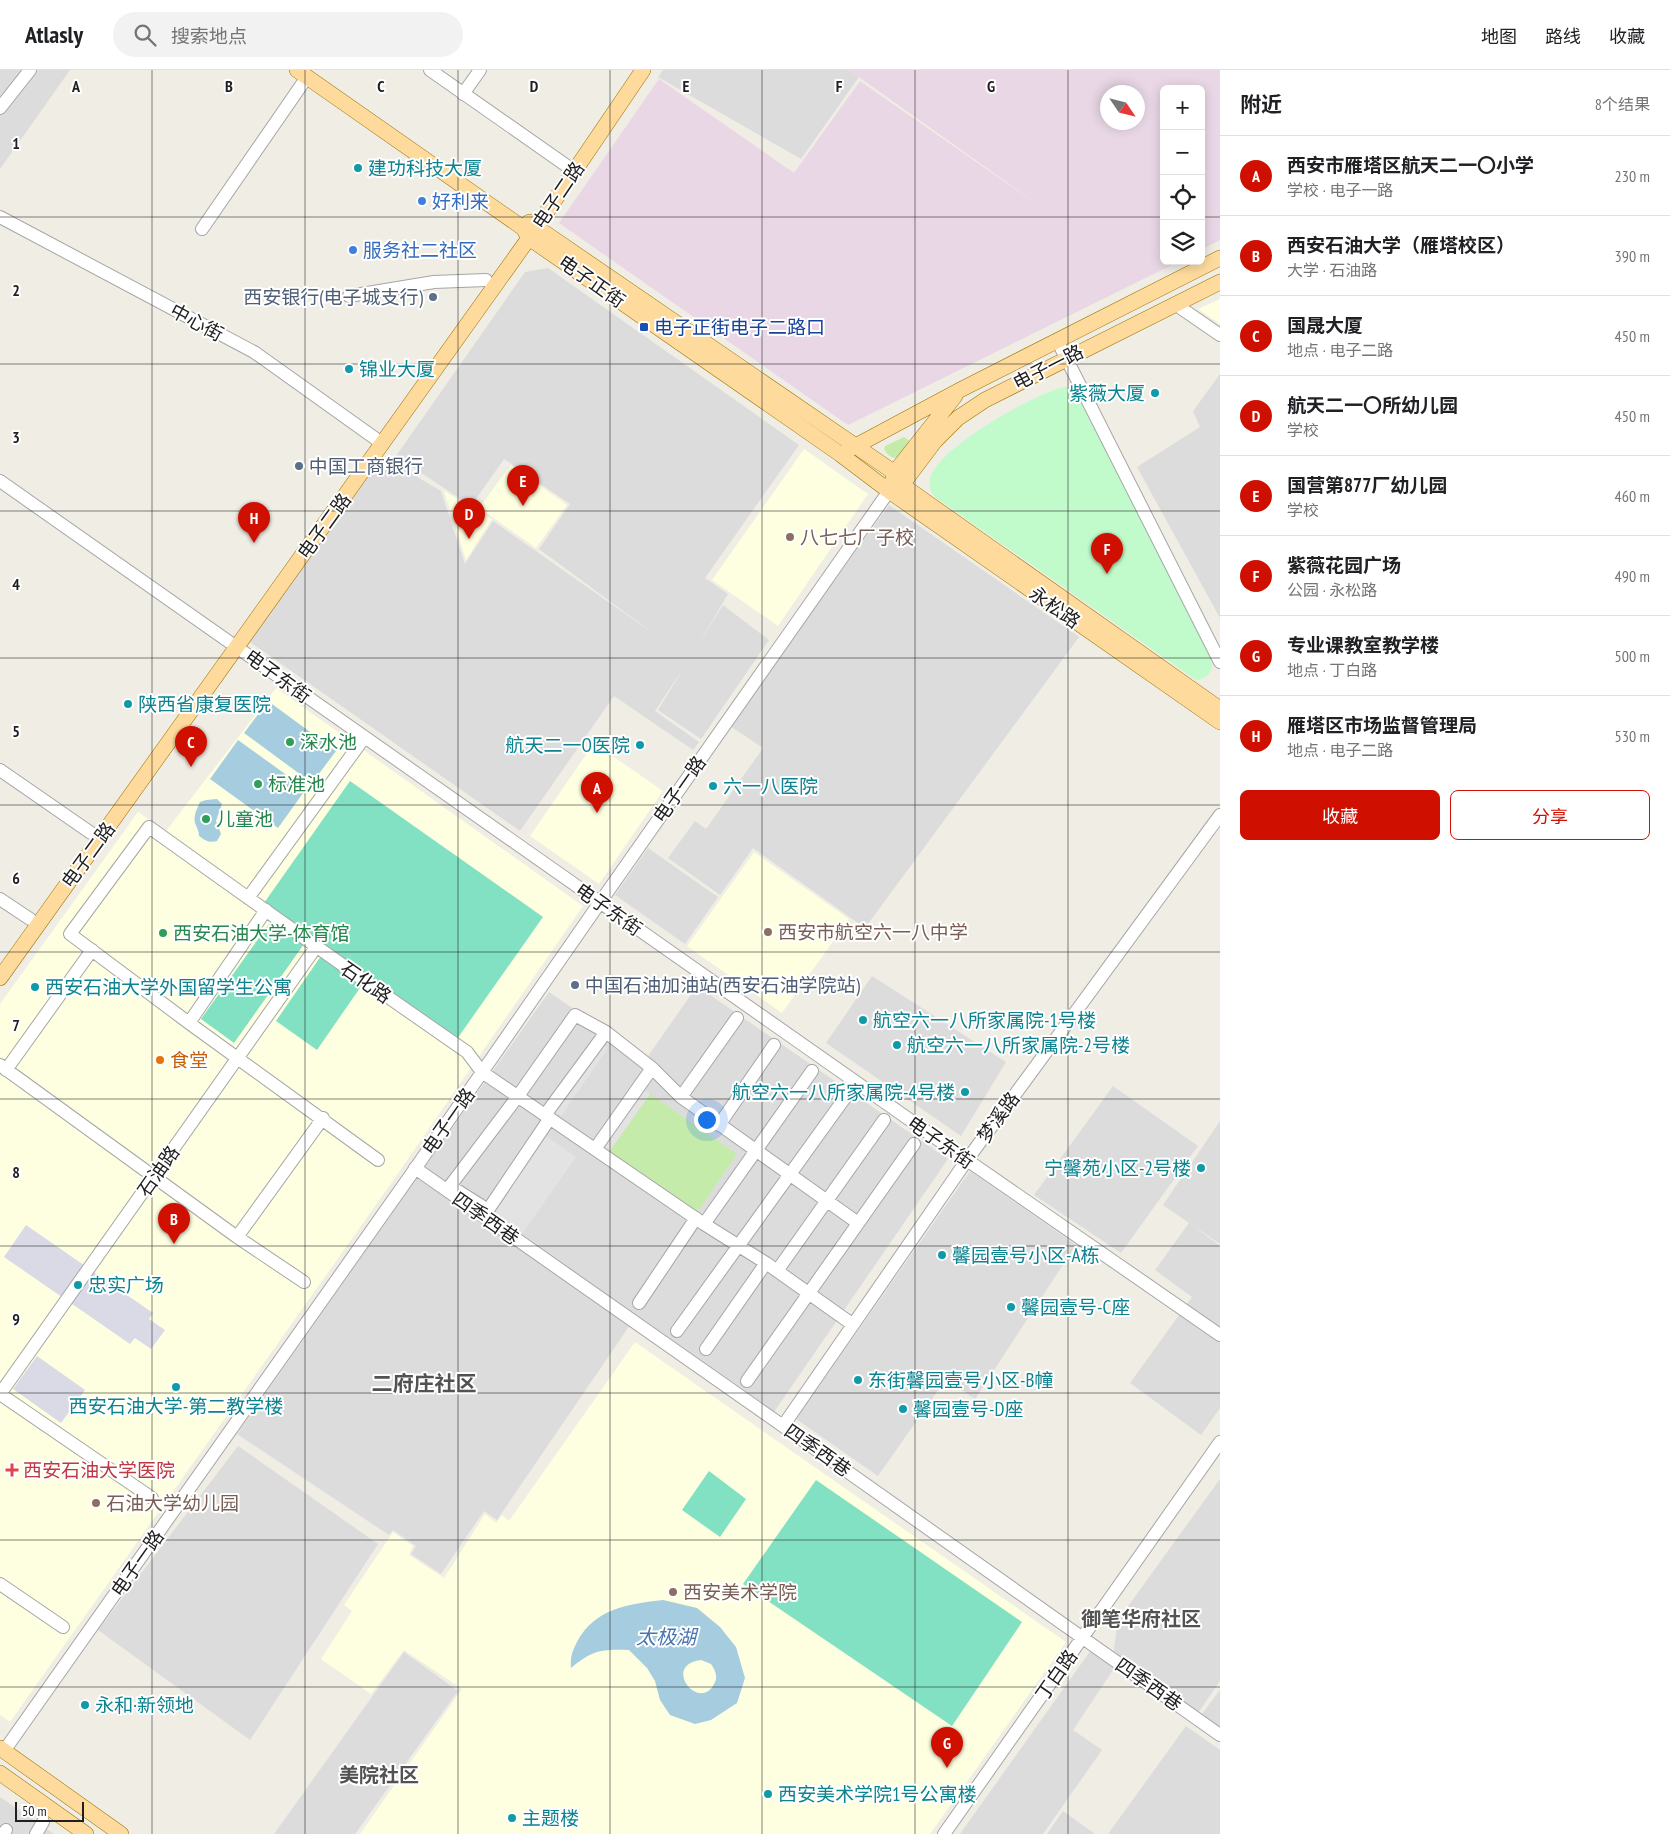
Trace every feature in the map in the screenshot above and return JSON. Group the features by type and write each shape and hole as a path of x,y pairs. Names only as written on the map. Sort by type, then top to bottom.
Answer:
{"main road":[{"name":"电子二路","path":"379,441 486,280 530,228 566,166 632,70"},
{"name":"电子二路","path":"0,978 233,644 643,70"},
{"name":"电子正街","path":"306,72 530,228 855,446 895,483"},
{"name":"电子正街","path":"530,228 840,454 895,483"},
{"name":"电子一路","path":"840,454 960,390 1220,258"},
{"name":"电子一路","path":"895,483 958,418 984,400 1220,282"},
{"name":"电子一路","path":"895,483 960,390"},
{"name":"永松路","path":"895,483 1220,709"},
{"name":"永松路","path":"895,483 1220,722"},
{"name":"电子二路","path":"0,960 91,834 233,644"},
{"path":"2,1749 121,1834"},
{"path":"0,1773 86,1834"}],"street":[{"path":"0,108 30,70"},
{"path":"430,70 566,166"},
{"path":"463,94 480,70"},
{"path":"202,228 306,72"},
{"name":"中心街","path":"0,217 254,352 379,441"},
{"path":"349,296 434,282 486,280"},
{"path":"1175,304 1220,335"},
{"path":"1057,340 1220,662"},
{"name":"电子东街","path":"0,481 966,1160 1220,1335"},
{"name":"电子一路","path":"2,1749 415,1168 895,483"},
{"path":"248,898 364,738"},
{"path":"0,770 91,834"},
{"name":"梦溪路","path":"783,1426 966,1160 1220,814"},
{"name":"石化路","path":"92,950 70,934 149,827 316,947 467,1052 482,1072 700,1221 766,1263 852,1324"},
{"path":"0,899 30,919"},
{"path":"189,1023 266,910"},
{"name":"石油路","path":"0,1394 316,947"},
{"path":"304,1282 237,1237 3,1067 92,950 378,1160"},
{"path":"606,1032 488,1210 450,1186 518,1096 574,1015 606,1032 652,1068 681,1097 719,1126 858,1223"},
{"path":"681,1097 737,1018"},
{"path":"719,1126 774,1045"},
{"path":"595,1149 652,1068"},
{"path":"638,1303 755,1150 812,1071"},
{"path":"677,1330 847,1095"},
{"path":"237,1237 323,1118"},
{"path":"777,1271 884,1120"},
{"path":"747,1381 914,1144"},
{"name":"四季西巷","path":"415,1168 1220,1735"},
{"path":"706,1349 766,1263"},
{"path":"0,1394 152,1498"},
{"name":"丁白路","path":"944,1834 1220,1442"},
{"path":"0,1584 63,1627"},
{"path":"36,1834 43,1822"}],"shaded area":[{"path":"0,70 70,70 0,169"},
{"path":"663,70 849,70 859,77 801,159 658,77"},
{"path":"849,70 1220,70 1220,240 1205,248 1205,85 1160,85 1160,265 1172,265 848,425 559,223 659,79 794,173 860,81 1054,216"},
{"path":"548,268 799,445 705,578 728,594 698,645 723,605 769,640 701,739 658,710 686,664 655,711 699,742 693,750 614,696 520,831 250,642 382,456 441,491 465,564 493,521 657,636 539,549 570,504 504,459 471,506 396,456 525,272"},
{"path":"1220,299 1220,324 1198,309"},
{"path":"1220,374 1220,618 1137,467 1200,427 1193,411"},
{"name":"八七七厂子校","path":"804,449 868,494 778,626 712,580"},
{"path":"511,465 567,505 536,548 479,508"},
{"path":"444,491 492,519 466,560"},
{"path":"889,505 1079,637 865,928 753,848 720,895 668,858 695,821 706,829 763,748 730,726"},
{"path":"276,688 583,906 392,1182 10,1722 0,1715 0,1004 138,812 166,831"},
{"path":"594,743 663,791 599,884 530,836"},
{"path":"648,848 718,897 685,944 615,895"},
{"name":"西安市航空六一八中学","path":"754,852 849,919 782,1013 687,946"},
{"path":"872,976 1006,1062 961,1136 826,1043"},
{"path":"697,986 948,1159 774,1412 490,1216 421,1172 549,992 646,1059"},
{"path":"600,1043 608,1048 561,1116 554,1111"},
{"path":"1113,1086 1198,1146 1121,1253 1034,1195"},
{"path":"641,1088 650,1094 609,1152 600,1146"},
{"path":"1220,1121 1220,1244 1192,1225 1220,1246 1220,1408 1201,1435 1130,1383 1192,1297 1155,1270 1189,1223 1163,1205"},
{"path":"546,1136 576,1157 520,1237 490,1216"},
{"path":"970,1171 1076,1245 975,1399 946,1379 878,1476 796,1419"},
{"path":"417,1178 630,1325 497,1520 484,1511 441,1574 411,1554 416,1546 393,1530 389,1535 237,1434"},
{"name":"忠实广场","path":"26,1225 153,1313 149,1319 165,1330 151,1349 135,1338 130,1344 4,1257"},
{"name":"西安美术学院","path":"635,1342 1066,1642 930,1834 360,1834 462,1689 404,1650 371,1694 321,1659 352,1611 344,1605 393,1532 413,1546 409,1555 444,1578 485,1514 496,1523 502,1515 509,1521"},
{"path":"37,1356 85,1390 61,1423 13,1389"},
{"path":"238,1446 378,1544 250,1740 98,1630"},
{"path":"1220,1479 1220,1681 1196,1716 1113,1655 1118,1620"},
{"path":"1091,1650 1115,1667 1073,1730 1102,1750 1043,1834 960,1834"},
{"path":"404,1652 458,1691 355,1834 274,1834"},
{"path":"1220,1690 1220,1732 1199,1718"},
{"path":"1186,1726 1220,1750 1220,1834 1108,1834"},
{"path":"0,1797 54,1834 0,1834"},
{"path":"1063,1811 1095,1834 1047,1834"}],"green space":[{"path":"1064,387 1069,387 1078,394 1208,650 1212,668 1204,678 1198,680 1193,678 935,497 931,491 930,479 937,466 968,438 1010,411 1031,400"},
{"path":"904,437 911,442 897,458 888,454 884,449 885,446"},
{"path":"350,781 543,917 457,1039 264,903"},
{"path":"271,921 304,944 234,1043 201,1019"},
{"path":"321,956 362,985 317,1050 276,1021"},
{"path":"650,1094 737,1154 697,1213 609,1152"},
{"path":"709,1471 746,1499 720,1537 682,1510"},
{"path":"816,1480 1022,1622 952,1726 743,1584"}],"water":[{"name":"深水池","path":"268,701 336,751 312,783 244,733"},
{"name":"标准池","path":"238,740 306,789 278,828 210,779"},
{"name":"儿童池","path":"217,799 222,804 216,821 221,834 217,841 210,842 199,836 195,815 200,802"},
{"name":"太极湖","path":"663,1600 697,1608 720,1627 736,1647 745,1678 737,1703 711,1720 695,1724 670,1715 660,1700 655,1681 647,1668 629,1650 598,1652 585,1657 571,1668 571,1658 575,1645 584,1631 593,1622 603,1615 626,1606","holes":["701,1660 711,1664 716,1673 715,1682 709,1691 701,1693 694,1691 687,1685 684,1678 684,1670 689,1664"]}],"place":[{"name":"建功科技大厦","path":"358,168"},
{"name":"好利来","path":"422,201"},
{"name":"服务社二社区","path":"353,250"},
{"name":"西安银行(电子城支行)","path":"433,297"},
{"name":"电子正街电子二路口","path":"644,327"},
{"name":"锦业大厦","path":"349,369"},
{"name":"紫薇大厦","path":"1155,393"},
{"name":"中国工商银行","path":"299,466"},
{"name":"国营第877厂幼儿园","path":"523,506"},
{"name":"八七七厂子校","path":"790,537"},
{"name":"航天二一〇所幼儿园","path":"469,539"},
{"name":"雁塔区市场监督管理局","path":"254,543"},
{"name":"紫薇花园广场","path":"1107,574"},
{"name":"陕西省康复医院","path":"128,704"},
{"name":"深水池","path":"290,742"},
{"name":"航天二一O医院","path":"640,745"},
{"name":"国晟大厦","path":"191,767"},
{"name":"标准池","path":"258,784"},
{"name":"六一八医院","path":"713,786"},
{"name":"西安市雁塔区航天二一〇小学","path":"597,813"},
{"name":"儿童池","path":"206,819"},
{"name":"西安市航空六一八中学","path":"768,932"},
{"name":"西安石油大学-体育馆","path":"163,933"},
{"name":"中国石油加油站(西安石油学院站)","path":"575,985"},
{"name":"西安石油大学外国留学生公寓","path":"35,987"},
{"name":"航空六一八所家属院-1号楼","path":"863,1020"},
{"name":"航空六一八所家属院-2号楼","path":"897,1045"},
{"name":"食堂","path":"160,1060"},
{"name":"航空六一八所家属院-4号楼","path":"965,1092"},
{"name":"宁馨苑小区-2号楼","path":"1201,1168"},
{"name":"西安石油大学（雁塔校区）","path":"174,1244"},
{"name":"馨园壹号小区-A栋","path":"942,1255"},
{"name":"忠实广场","path":"78,1285"},
{"name":"馨园壹号-C座","path":"1011,1307"},
{"name":"东街馨园壹号小区-B幢","path":"858,1380"},
{"name":"西安石油大学-第二教学楼","path":"176,1387"},
{"name":"馨园壹号-D座","path":"903,1409"},
{"name":"西安石油大学医院","path":"12,1470"},
{"name":"石油大学幼儿园","path":"96,1503"},
{"name":"西安美术学院","path":"673,1592"},
{"name":"永和·新领地","path":"85,1705"},
{"name":"专业课教室教学楼","path":"947,1768"},
{"name":"西安美术学院1号公寓楼","path":"768,1794"},
{"name":"主题楼","path":"512,1818"}],"district":[{"name":"二府庄社区","path":"424,1384"},
{"name":"御笔华府社区","path":"1141,1619"},
{"name":"美院社区","path":"379,1775"}]}
